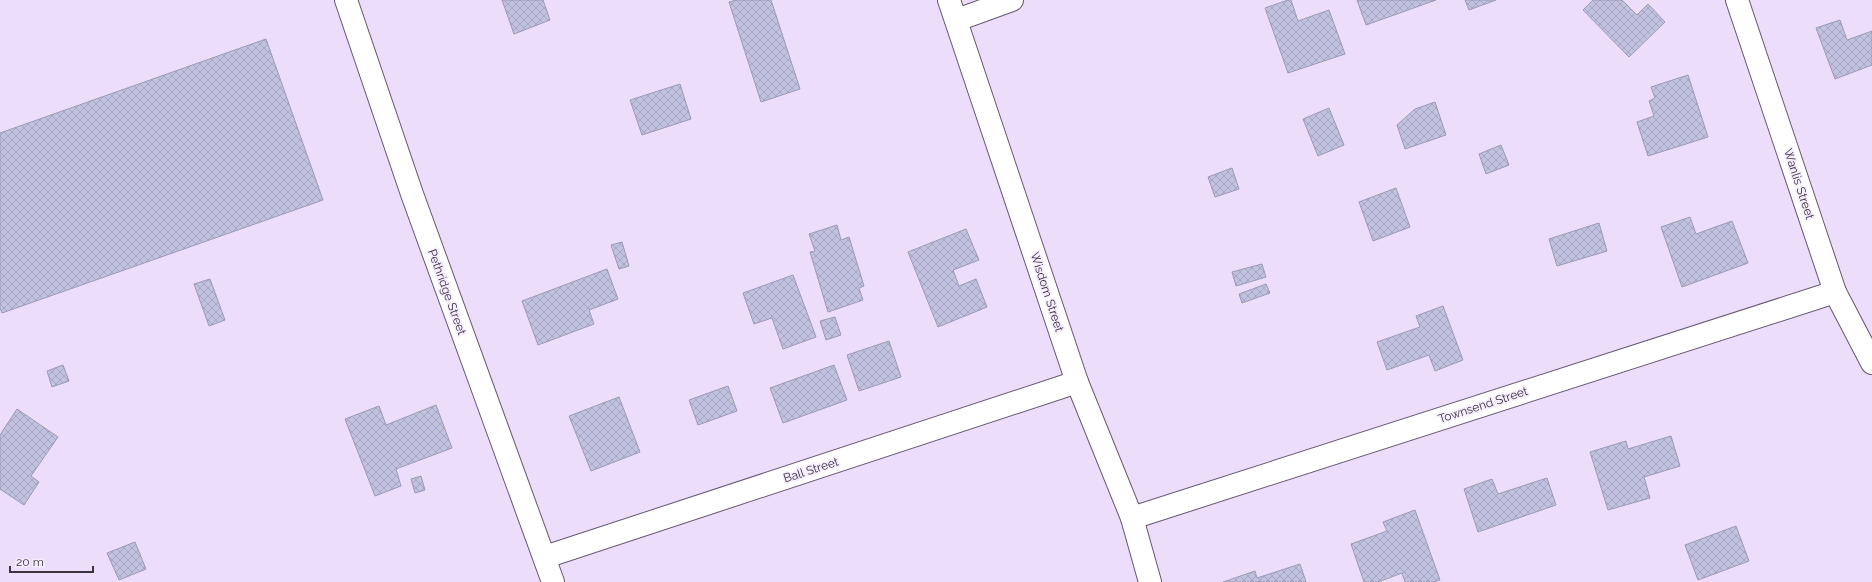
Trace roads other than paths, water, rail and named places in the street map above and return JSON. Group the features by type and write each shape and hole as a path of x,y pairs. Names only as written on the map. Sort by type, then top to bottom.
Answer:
{"street":[{"name":"Pethridge Street","path":"346,0 412,194 553,582"},
{"name":"Wisdom Street","path":"949,0 957,20 1077,382 1132,518 1150,582"},
{"path":"957,20 1012,0"},
{"name":"Wanlis Street","path":"1737,0 1835,292 1872,363"},
{"name":"Townsend Street","path":"1132,518 1835,292"},
{"name":"Ball Street","path":"545,557 1077,382"}]}
